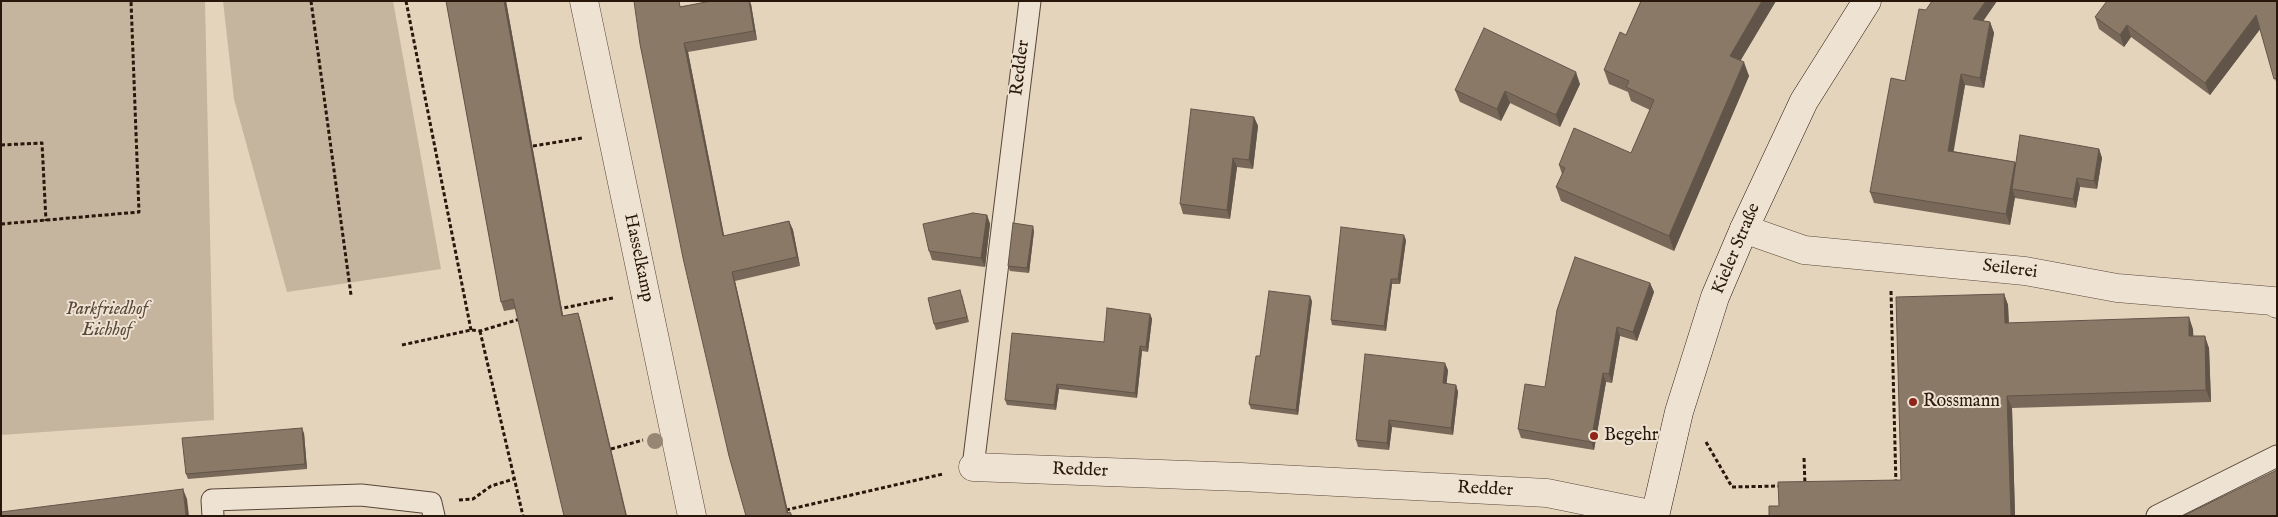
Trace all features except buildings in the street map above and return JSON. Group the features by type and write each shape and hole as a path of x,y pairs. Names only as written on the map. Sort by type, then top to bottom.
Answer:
{"street":[{"name":"Hasselkamp","path":"584,1 692,516"},
{"name":"Kieler Straße","path":"1655,515 1675,432 1715,297 1744,229 1804,101 1867,1"},
{"name":"Seilerei","path":"1744,229 1804,250 2025,271 2117,288 2273,301 2277,304"},
{"name":"Redder","path":"973,467 1241,476 1547,493 1655,515"}],"lane":[{"name":"Redder","path":"973,467 1030,1"},
{"path":"2157,516 2277,456"},
{"path":"213,516 212,500 360,495 432,510"}],"path":[{"path":"1,224 139,212 131,1"},
{"path":"311,1 351,295"},
{"path":"406,1 471,330"},
{"path":"532,146 612,133"},
{"path":"1,145 42,143 46,221"},
{"path":"557,309 645,292"},
{"path":"1892,311 1897,492"},
{"path":"402,346 471,330 480,331 522,318"},
{"path":"480,331 524,516"},
{"path":"1675,432 1704,438 1732,487 1786,486"},
{"path":"1804,458 1805,493"},
{"path":"784,511 973,467"},
{"path":"1896,470 1905,470"},
{"path":"432,510 473,499 491,486 515,479"},
{"path":"1887,483 1896,483"},
{"path":"1796,486 1814,485"}],"green space":[{"name":"Parkfriedhof Eichhof","path":"1,1 205,1 214,420 1,435"},
{"path":"223,1 393,1 441,269 287,292 234,99"}],"place":[{"name":"Rossmann","path":"1913,402"},
{"name":"Begehr","path":"1594,436"}]}
